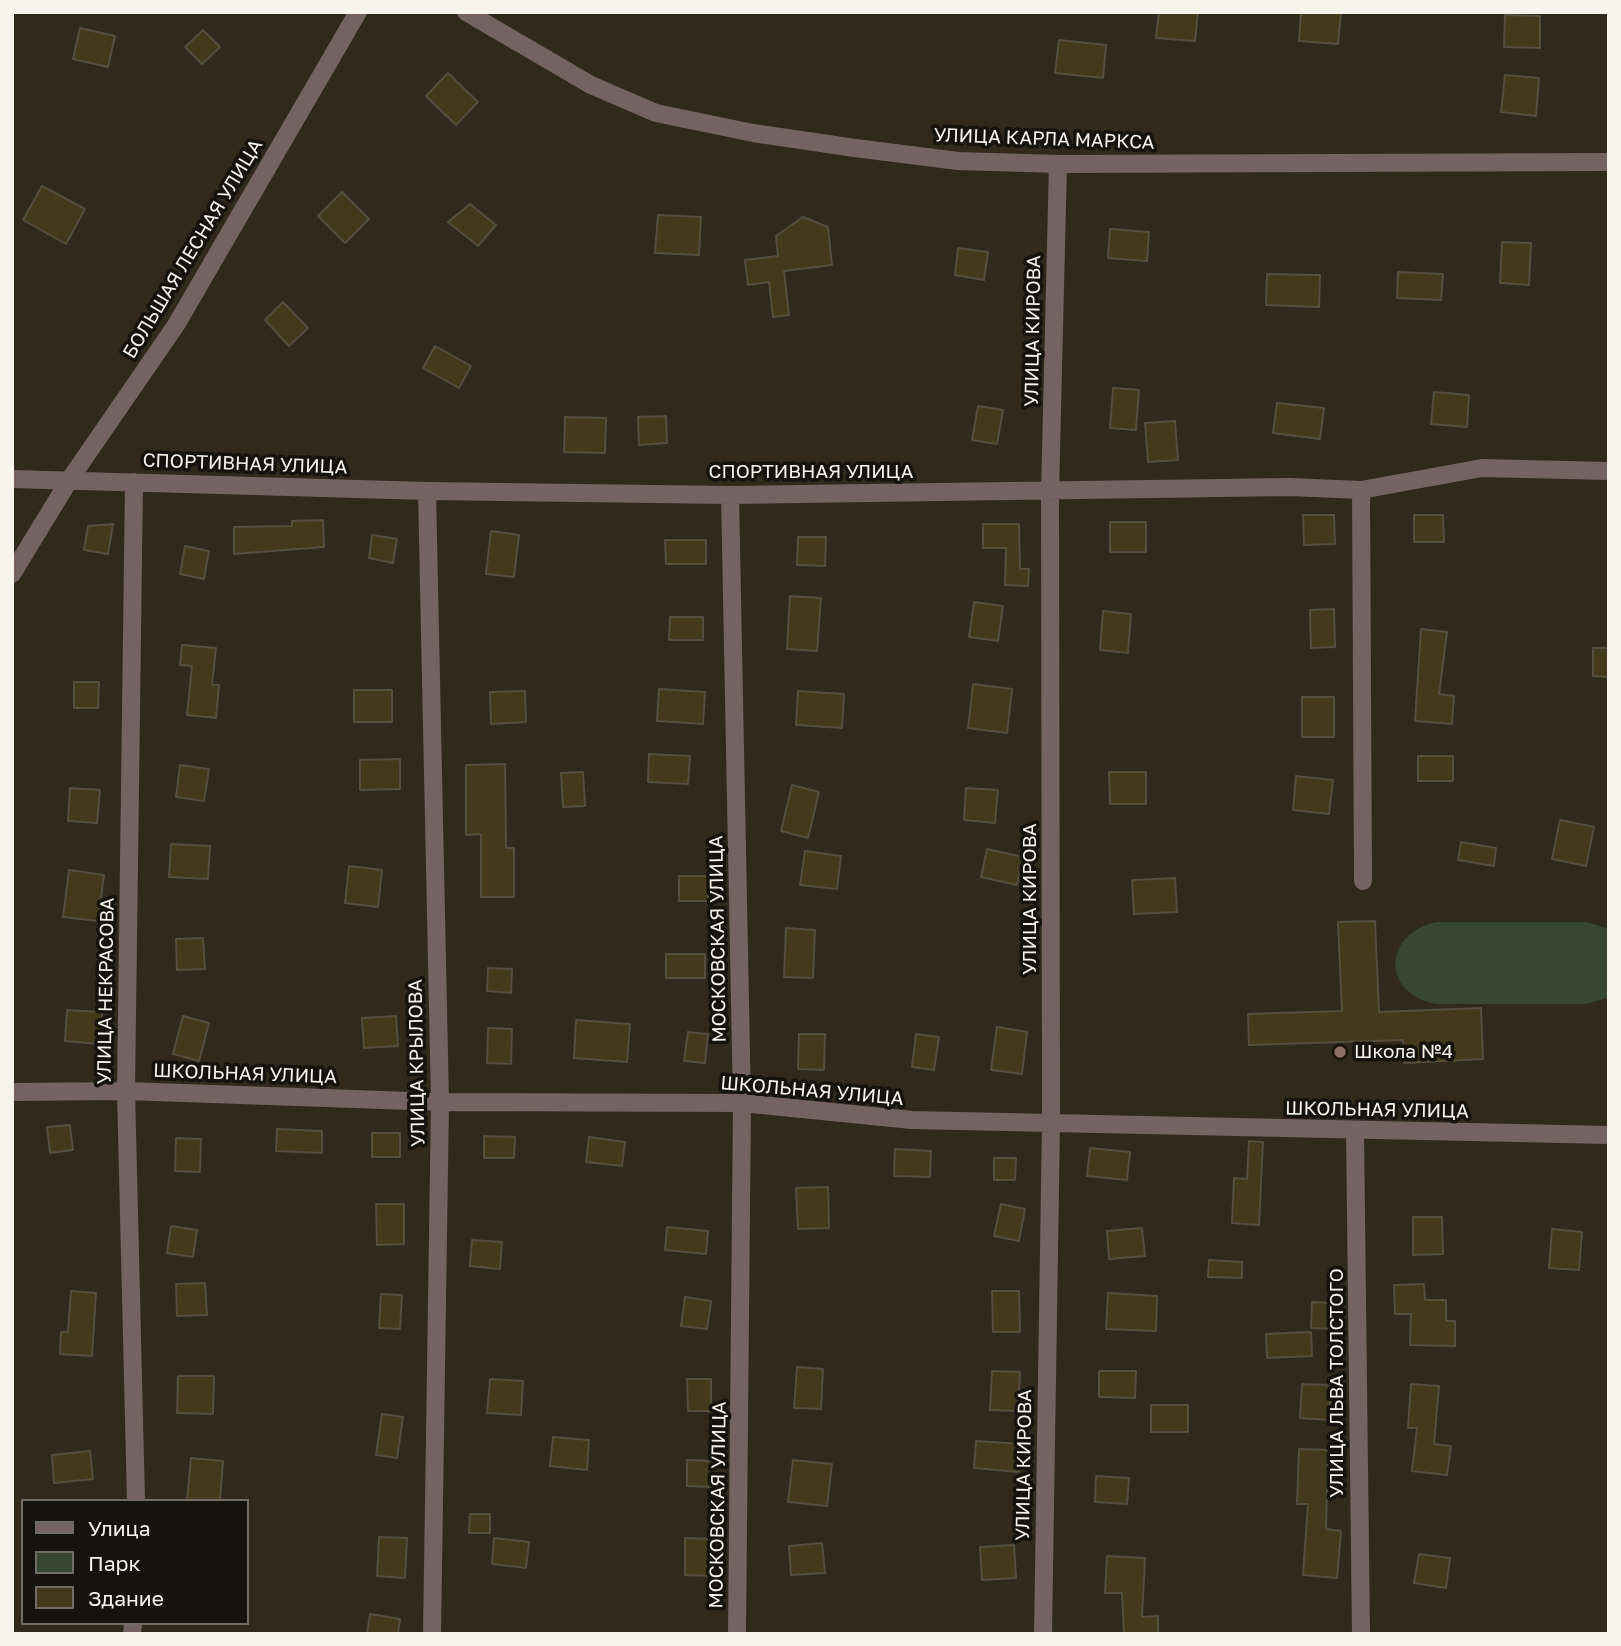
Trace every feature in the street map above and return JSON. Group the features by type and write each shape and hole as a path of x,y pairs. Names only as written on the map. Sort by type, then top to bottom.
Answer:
{"street":[{"name":"БОЛЬШАЯ ЛЕСНАЯ УЛИЦА","path":"12,575 70,479 176,325 358,12"},
{"name":"УЛИЦА КАРЛА МАРКСА","path":"466,12 591,85 656,113 753,133 855,148 958,161 1058,164 1609,162"},
{"name":"УЛИЦА КИРОВА","path":"1043,1634 1051,1123 1050,492 1058,164"},
{"name":"СПОРТИВНАЯ УЛИЦА","path":"12,479 427,491 730,495 1290,487 1361,490 1482,468 1609,471"},
{"name":"УЛИЦА НЕКРАСОВА","path":"134,482 126,1091 136,1499"},
{"path":"1361,490 1363,881"},
{"name":"УЛИЦА КРЫЛОВА","path":"427,491 440,1102 432,1634"},
{"name":"МОСКОВСКАЯ УЛИЦА","path":"730,495 742,1104 737,1634"},
{"name":"ШКОЛЬНАЯ УЛИЦА","path":"12,1092 126,1091 440,1102 742,1104 912,1120 1609,1135"},
{"name":"УЛИЦА ЛЬВА ТОЛСТОГО","path":"1355,1131 1361,1634"}],"green space":[{"path":"1437,922 1587,922 1609,929 1609,997 1587,1004 1437,1004 1419,998 1406,989 1398,977 1395,964 1398,950 1406,938 1419,928"}],"building":[{"path":"1159,12 1198,12 1195,41 1156,38"},
{"path":"1301,12 1341,12 1338,44 1299,41"},
{"path":"1505,15 1540,16 1540,48 1504,47"},
{"path":"80,28 115,36 108,67 73,59"},
{"path":"203,30 220,47 202,64 185,47"},
{"path":"1059,40 1106,45 1103,78 1055,73"},
{"path":"448,73 478,102 456,125 426,96"},
{"path":"1505,75 1539,78 1536,116 1501,112"},
{"path":"42,186 85,209 66,244 23,220"},
{"path":"342,192 369,219 345,243 318,216"},
{"path":"470,204 496,225 478,246 448,222"},
{"path":"658,215 701,217 699,255 655,253"},
{"path":"803,217 828,227 832,265 784,271 789,315 773,317 769,282 748,285 745,260 778,256 776,236"},
{"path":"1110,229 1149,232 1147,261 1108,258"},
{"path":"1502,242 1531,243 1529,285 1500,283"},
{"path":"958,248 988,252 984,280 955,275"},
{"path":"1398,272 1443,274 1441,300 1397,298"},
{"path":"1267,274 1320,275 1319,307 1266,305"},
{"path":"283,302 308,328 289,346 265,320"},
{"path":"435,346 471,366 459,388 423,368"},
{"path":"1113,388 1139,390 1136,430 1110,428"},
{"path":"1434,392 1469,395 1467,427 1431,424"},
{"path":"1277,403 1324,408 1320,439 1273,433"},
{"path":"978,406 1003,410 997,444 972,440"},
{"path":"666,416 667,443 639,445 638,417"},
{"path":"565,417 606,418 605,453 564,452"},
{"path":"1175,421 1178,460 1148,462 1145,423"},
{"path":"1303,515 1334,515 1335,544 1304,545"},
{"path":"1414,515 1443,515 1444,542 1414,542"},
{"path":"323,520 324,547 234,554 234,527 292,526 292,521"},
{"path":"1110,522 1146,522 1146,552 1110,552"},
{"path":"113,524 108,554 84,550 88,526"},
{"path":"983,524 1019,524 1020,569 1029,569 1028,586 1005,585 1006,548 983,548"},
{"path":"491,531 519,535 514,577 486,574"},
{"path":"372,535 397,539 393,563 369,558"},
{"path":"798,537 826,537 825,566 797,565"},
{"path":"665,540 706,540 706,564 666,564"},
{"path":"185,546 209,551 204,579 180,574"},
{"path":"790,596 821,598 817,651 787,649"},
{"path":"974,602 1003,606 998,641 969,637"},
{"path":"1334,609 1335,647 1311,648 1310,610"},
{"path":"1103,611 1131,614 1128,653 1100,650"},
{"path":"670,617 703,617 703,640 669,640"},
{"path":"1421,629 1447,632 1439,694 1454,696 1452,724 1415,721"},
{"path":"182,645 216,648 212,685 219,685 216,718 187,715 192,666 180,665"},
{"path":"1593,648 1609,648 1609,677 1593,676"},
{"path":"74,682 99,682 98,708 74,708"},
{"path":"973,684 1012,689 1007,733 968,728"},
{"path":"659,689 705,692 703,724 657,721"},
{"path":"354,690 392,690 392,722 354,722"},
{"path":"525,691 526,722 491,724 490,692"},
{"path":"798,691 844,694 842,728 796,725"},
{"path":"1302,697 1334,697 1334,737 1302,737"},
{"path":"649,754 690,756 688,784 648,782"},
{"path":"1418,756 1453,756 1453,781 1418,781"},
{"path":"400,759 400,789 360,790 360,760"},
{"path":"505,764 506,848 514,848 514,897 481,897 481,834 466,835 466,765"},
{"path":"180,765 209,769 204,801 176,797"},
{"path":"583,772 585,806 563,807 561,773"},
{"path":"1109,772 1146,772 1146,804 1110,804"},
{"path":"1296,776 1333,780 1329,814 1293,810"},
{"path":"792,785 819,792 808,838 781,831"},
{"path":"70,788 100,790 97,823 68,821"},
{"path":"966,788 998,790 995,823 964,820"},
{"path":"1560,820 1594,827 1586,866 1552,859"},
{"path":"1461,842 1496,848 1494,866 1458,860"},
{"path":"171,844 210,846 208,879 169,877"},
{"path":"987,849 1023,857 1017,885 981,877"},
{"path":"805,851 841,856 837,889 800,885"},
{"path":"349,866 382,870 378,907 345,903"},
{"path":"69,870 104,875 98,921 63,917"},
{"path":"679,876 708,876 708,901 679,901"},
{"path":"1175,878 1177,912 1134,914 1132,880"},
{"name":"Школа №4","path":"1375,921 1379,1012 1481,1008 1483,1059 1404,1063 1403,1040 1249,1045 1248,1014 1342,1011 1338,922"},
{"path":"786,928 815,930 813,978 784,977"},
{"path":"203,938 205,969 177,970 176,939"},
{"path":"666,954 705,954 705,978 666,978"},
{"path":"488,968 512,969 511,993 487,991"},
{"path":"67,1010 102,1012 100,1044 65,1041"},
{"path":"183,1016 209,1023 199,1061 173,1054"},
{"path":"396,1016 398,1046 364,1048 362,1018"},
{"path":"576,1020 630,1024 627,1062 574,1058"},
{"path":"997,1027 1027,1032 1022,1074 991,1070"},
{"path":"488,1028 512,1029 511,1064 487,1063"},
{"path":"688,1032 708,1034 705,1063 684,1061"},
{"path":"799,1034 825,1034 824,1070 798,1069"},
{"path":"916,1034 939,1037 934,1070 912,1067"},
{"path":"70,1125 73,1150 50,1153 47,1127"},
{"path":"277,1129 322,1131 322,1153 276,1151"},
{"path":"372,1133 400,1133 400,1157 372,1157"},
{"path":"484,1136 515,1137 514,1158 484,1158"},
{"path":"589,1137 625,1142 622,1166 586,1162"},
{"path":"176,1138 201,1139 200,1172 175,1171"},
{"path":"1249,1141 1263,1142 1259,1225 1232,1223 1234,1178 1247,1179"},
{"path":"1090,1148 1130,1152 1127,1180 1087,1176"},
{"path":"895,1149 931,1151 930,1177 894,1176"},
{"path":"994,1158 1016,1158 1015,1180 994,1180"},
{"path":"828,1187 829,1228 798,1229 796,1188"},
{"path":"376,1204 404,1204 404,1244 377,1245"},
{"path":"1001,1204 1025,1209 1019,1241 994,1236"},
{"path":"1413,1217 1442,1217 1443,1254 1413,1255"},
{"path":"171,1226 197,1230 193,1257 167,1253"},
{"path":"667,1227 708,1231 706,1254 665,1250"},
{"path":"1142,1228 1145,1256 1109,1259 1107,1231"},
{"path":"1552,1229 1582,1232 1579,1270 1549,1268"},
{"path":"472,1240 502,1242 500,1269 470,1266"},
{"path":"1209,1260 1242,1262 1242,1278 1208,1277"},
{"path":"205,1283 207,1315 177,1316 176,1284"},
{"path":"1424,1284 1425,1300 1446,1300 1446,1321 1455,1321 1455,1346 1410,1345 1411,1314 1395,1314 1394,1285"},
{"path":"71,1291 96,1293 92,1356 60,1354 61,1332 68,1332"},
{"path":"992,1291 1019,1291 1020,1332 993,1332"},
{"path":"1108,1293 1157,1296 1156,1331 1106,1329"},
{"path":"381,1294 402,1295 400,1329 379,1328"},
{"path":"685,1297 711,1301 707,1329 681,1326"},
{"path":"1312,1302 1336,1303 1335,1329 1311,1328"},
{"path":"1311,1332 1312,1356 1267,1358 1266,1334"},
{"path":"797,1367 823,1369 821,1409 794,1408"},
{"path":"992,1371 1020,1372 1018,1411 990,1410"},
{"path":"1099,1371 1136,1371 1135,1398 1099,1397"},
{"path":"178,1376 214,1376 213,1414 177,1413"},
{"path":"490,1379 523,1381 521,1415 487,1413"},
{"path":"687,1379 711,1379 711,1411 688,1411"},
{"path":"1302,1384 1331,1385 1329,1420 1300,1418"},
{"path":"1411,1384 1439,1386 1434,1444 1451,1446 1447,1475 1412,1471 1417,1428 1408,1428"},
{"path":"1151,1405 1188,1405 1188,1432 1151,1432"},
{"path":"382,1414 403,1417 397,1458 376,1455"},
{"path":"553,1437 589,1440 587,1470 550,1466"},
{"path":"976,1441 1021,1444 1019,1472 974,1468"},
{"path":"1299,1449 1328,1450 1326,1529 1341,1531 1337,1578 1303,1575 1308,1504 1297,1504"},
{"path":"90,1451 93,1479 54,1483 52,1455"},
{"path":"191,1458 223,1461 220,1499 187,1499"},
{"path":"687,1460 712,1461 712,1487 687,1486"},
{"path":"793,1460 832,1464 827,1506 788,1502"},
{"path":"1096,1476 1129,1478 1127,1504 1095,1502"},
{"path":"470,1514 490,1514 490,1533 469,1533"},
{"path":"379,1537 407,1538 405,1578 377,1576"},
{"path":"494,1538 529,1542 526,1568 492,1564"},
{"path":"685,1538 713,1539 712,1576 685,1575"},
{"path":"822,1543 825,1573 791,1575 789,1546"},
{"path":"1014,1545 1016,1578 982,1580 980,1547"},
{"path":"1419,1554 1450,1558 1446,1588 1414,1583"},
{"path":"1107,1556 1145,1558 1142,1617 1158,1616 1158,1634 1124,1634 1122,1593 1105,1593"},
{"path":"370,1614 400,1619 398,1634 367,1634"}],"place":[{"name":"Школа №4","path":"1340,1052"}]}
